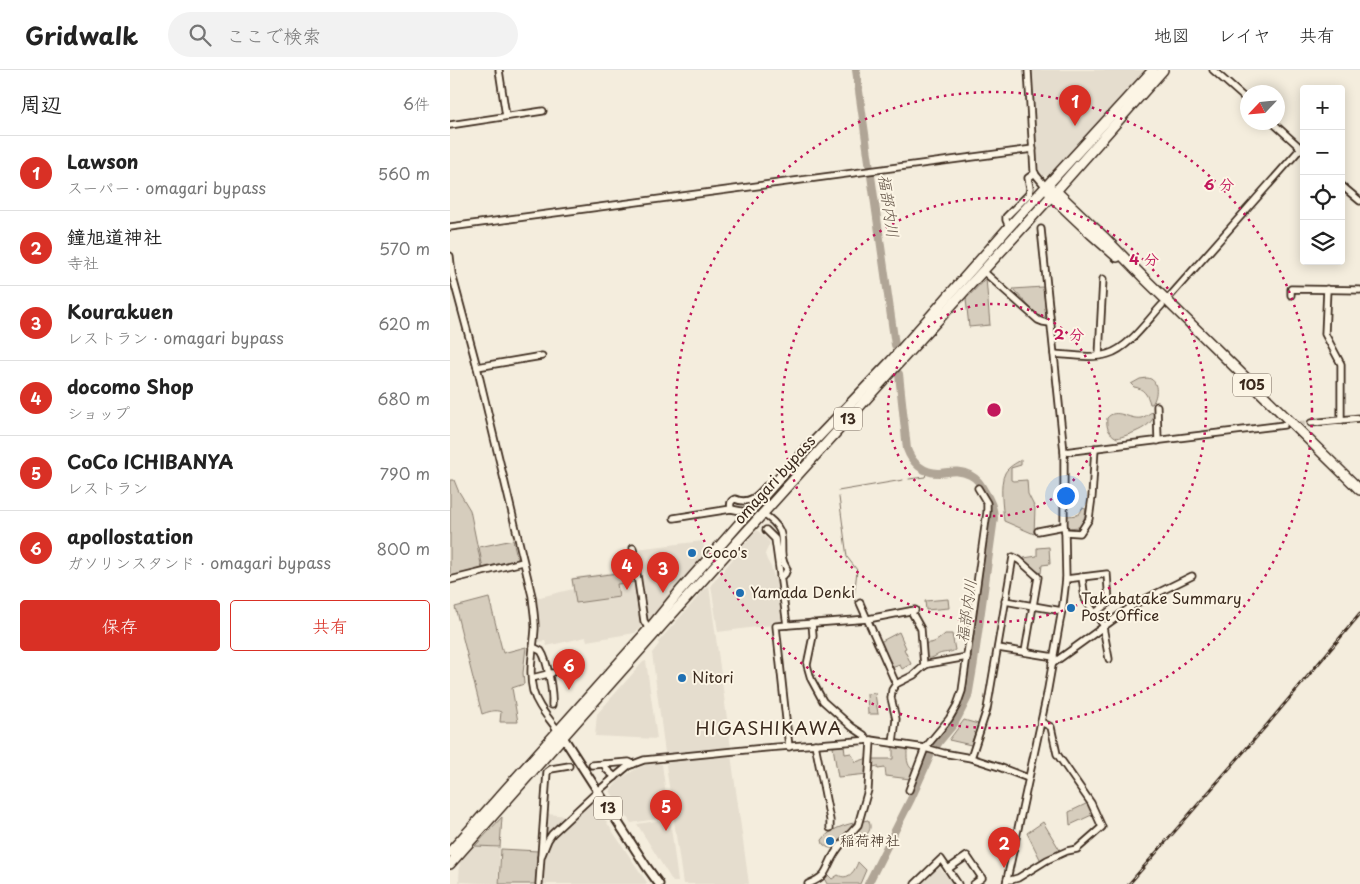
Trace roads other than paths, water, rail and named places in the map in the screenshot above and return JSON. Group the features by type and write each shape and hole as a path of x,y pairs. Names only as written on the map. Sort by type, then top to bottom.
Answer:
{"highway":[{"name":"omagari bypass","path":"450,864 650,629 680,591 1153,70"},
{"name":"omagari bypass","path":"450,852 763,514 1163,70"},
{"path":"1046,187 1054,193"},
{"name":"105","path":"1054,193 1090,234 1145,280 1360,490"}],"main road":[{"name":"13","path":"561,734 659,884"}],"street":[{"path":"499,70 506,116"},
{"path":"1028,70 1033,164 1035,173 1046,187"},
{"path":"1213,70 1240,94"},
{"path":"450,125 543,111"},
{"path":"1281,130 1300,148"},
{"path":"450,227 1033,149"},
{"path":"1170,295 1300,152"},
{"path":"1009,227 1006,217 1029,194 1028,178 1035,173"},
{"path":"1345,188 1360,201"},
{"path":"1007,882 1054,657 1066,579 1064,452 1041,229"},
{"path":"450,256 460,306 477,367 534,612 532,678 534,692 538,701 561,734"},
{"path":"983,271 1038,320 1050,323"},
{"path":"1099,355 1103,279"},
{"path":"1291,295 1291,289 1360,290"},
{"path":"1327,290 1325,334 1340,364 1341,420"},
{"path":"1054,354 1083,356 1109,354 1128,343 1162,306"},
{"path":"477,367 542,356"},
{"path":"1157,406 1158,440"},
{"path":"1311,423 1360,418"},
{"path":"1064,452 1284,425"},
{"path":"1038,531 1065,529 1080,533 1089,519 1095,448"},
{"path":"731,509 730,504 732,500 746,501 753,499 766,486 768,492"},
{"path":"909,790 927,749 957,705 963,686 987,512 987,503 978,488"},
{"path":"674,518 731,509 746,512"},
{"path":"763,514 776,525 781,534 783,564 786,569 785,574 780,577"},
{"path":"766,530 775,539 787,624"},
{"path":"634,548 644,622 650,629"},
{"path":"971,758 987,709 1013,558 1019,560 1038,577 1025,652"},
{"path":"450,580 523,562"},
{"path":"1066,579 1106,574 1109,602 1094,613"},
{"path":"1052,664 1135,604 1192,576"},
{"path":"1082,578 1085,599 1104,627 1109,659"},
{"path":"1006,602 1062,611"},
{"path":"860,603 896,684"},
{"path":"789,746 776,626 867,619 913,611 921,629 924,666"},
{"path":"808,884 820,882 836,852 860,820 868,790 869,740 823,701 813,684 807,665 813,636 812,623"},
{"path":"533,648 539,649 543,654 550,674 552,706"},
{"path":"998,648 1054,657"},
{"path":"893,742 896,719 890,693 893,686 914,675 928,664 967,657"},
{"path":"532,678 550,674"},
{"path":"1007,882 1018,878 1047,860 1067,851 1077,849 1102,826 1091,803 1057,754 1051,727 1041,722"},
{"path":"541,857 552,834 614,777 628,766 644,760 869,740 893,742 971,758 1028,778"},
{"path":"815,744 830,828"},
{"path":"592,765 629,762 633,764"},
{"path":"604,764 614,777"},
{"path":"539,884 547,772 550,769 569,766"},
{"path":"948,870 967,856 982,878 974,884"},
{"path":"915,884 941,859 958,884"}],"waterway":[{"name":"福部内川","path":"856,70 895,345"},
{"name":"福部内川","path":"868,884 911,799 931,754 954,724 968,697 994,518 989,498 979,482 973,477 958,471 933,473 923,469 912,459 907,449 899,374"},
{"path":"909,479 925,477 927,471"},
{"path":"838,491 903,480"},
{"path":"839,497 847,557 857,570 854,598 858,606"},
{"path":"866,623 868,629"}],"tunnel":[{"path":"1291,424 1311,423"}],"railway":[{"path":"1129,884 1360,614"}],"place":[{"name":"Lawson","path":"1075,126"},
{"name":"Coco's","path":"692,553"},
{"name":"docomo Shop","path":"627,590"},
{"name":"Kourakuen","path":"663,593"},
{"name":"Yamada Denki","path":"740,593"},
{"name":"Takabatake Summary Post Office","path":"1071,608"},
{"name":"Nitori","path":"682,678"},
{"name":"apollostation","path":"569,690"},
{"name":"CoCo ICHIBANYA","path":"666,831"},
{"name":"稲荷神社","path":"830,841"},
{"name":"鐘旭道神社","path":"1004,868"}],"district":[{"name":"HIGASHIKAWA","path":"769,729"}]}
